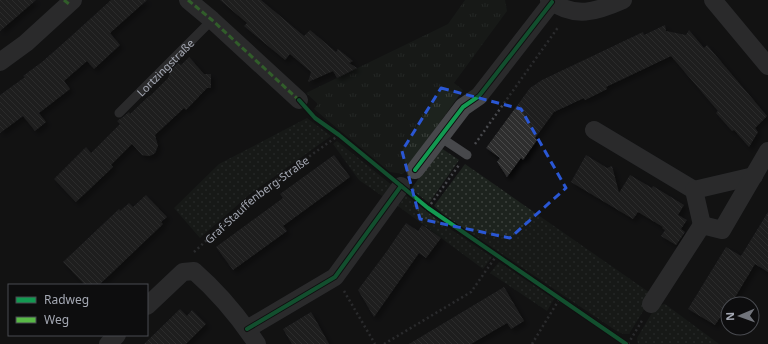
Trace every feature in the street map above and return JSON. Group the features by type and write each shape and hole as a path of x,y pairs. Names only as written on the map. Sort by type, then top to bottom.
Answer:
{"street":[{"path":"0,62 26,43 73,0"},
{"path":"188,0 212,20 299,100"},
{"path":"415,170 463,107 479,96 551,1 570,11 587,12 605,8 623,0"},
{"path":"713,0 768,66"},
{"path":"594,130 694,190 754,176"},
{"path":"702,224 722,230 768,151"},
{"path":"148,305 183,272 194,271 230,308 252,337 335,277 401,186"},
{"path":"651,304 702,224 694,190"},
{"path":"108,344 116,336"}],"lane":[{"name":"Lortzingstraße","path":"119,113 212,20"},
{"path":"440,137 467,155"}],"path":[{"path":"428,208 570,11"},
{"path":"384,344 471,292 497,255"},
{"path":"335,277 375,344"},
{"path":"532,344 560,298"},
{"path":"628,344 651,304"}],"highlighted area":[{"path":"441,88 521,109 566,188 510,238 420,219 402,151"}],"green space":[{"path":"465,0 505,0 507,11 454,83 463,90 403,174 390,172 314,109 318,104 306,93 448,24"},
{"path":"307,118 331,136 250,194 200,238 174,208 219,164"},
{"path":"337,141 393,186 385,198 359,180 333,144"},
{"path":"441,148 459,160 429,203 411,189"},
{"path":"465,164 653,295 629,334 618,332 444,215 434,206"},
{"path":"406,195 440,222 492,257 483,269 398,206"},
{"path":"499,262 554,299 547,311 490,273"},
{"path":"665,304 719,344 638,344 637,338 656,306"}],"building":[{"path":"0,0 36,0 0,31"},
{"path":"111,0 147,0 110,33 120,45 94,69 87,61 64,81 70,89 39,113 46,122 35,131 23,116 0,133 0,95 25,77 23,76 42,62"},
{"path":"220,0 261,0 304,36 310,30 336,52 338,49 353,61 349,63 357,68 337,78 333,71 308,82 311,72 290,54 285,60 244,26 247,23"},
{"path":"665,25 666,31 686,35 689,30 704,48 707,45 767,116 755,128 758,132 749,147 716,113 718,111 671,56 606,87 607,89 585,100 584,98 554,112 535,138 537,140 523,160 521,158 507,177 497,162 500,158 486,148 530,88 542,80 643,32 644,35"},
{"path":"189,57 204,74 211,74 211,88 207,88 186,110 184,108 155,135 158,146 155,153 148,156 142,155 132,144 111,165 113,167 76,202 54,179 86,147 91,153 120,124 117,121 129,112 130,114 168,78 171,70 178,63 181,65"},
{"path":"334,155 350,177 283,226 287,231 233,270 216,247 283,198 280,194"},
{"path":"586,155 607,168 612,166 619,193 630,175 652,188 653,186 684,205 678,215 687,220 681,229 685,232 676,245 661,236 665,230 662,228 663,227 638,212 633,219 571,182"},
{"path":"146,195 167,217 161,222 163,224 100,284 84,284 63,262 119,209 120,211 129,203 133,207"},
{"path":"768,212 768,272 755,264 736,296 720,296 720,318 715,325 688,309 726,247 741,256"},
{"path":"406,223 418,231 422,225 441,238 426,258 419,253 374,317 358,290"},
{"path":"504,287 524,321 511,329 507,323 471,344 409,344"},
{"path":"180,309 187,316 192,310 206,324 186,344 144,344"},
{"path":"311,312 329,344 292,344 283,329"}],"marked path":[{"path":"64,0 69,4"},
{"path":"188,0 212,20 301,102"}],"cycle path":[{"path":"415,170 463,107 479,96 552,2"},
{"path":"299,100 315,118 339,135 428,208 626,344"},
{"path":"247,329 335,277 401,186"}]}
